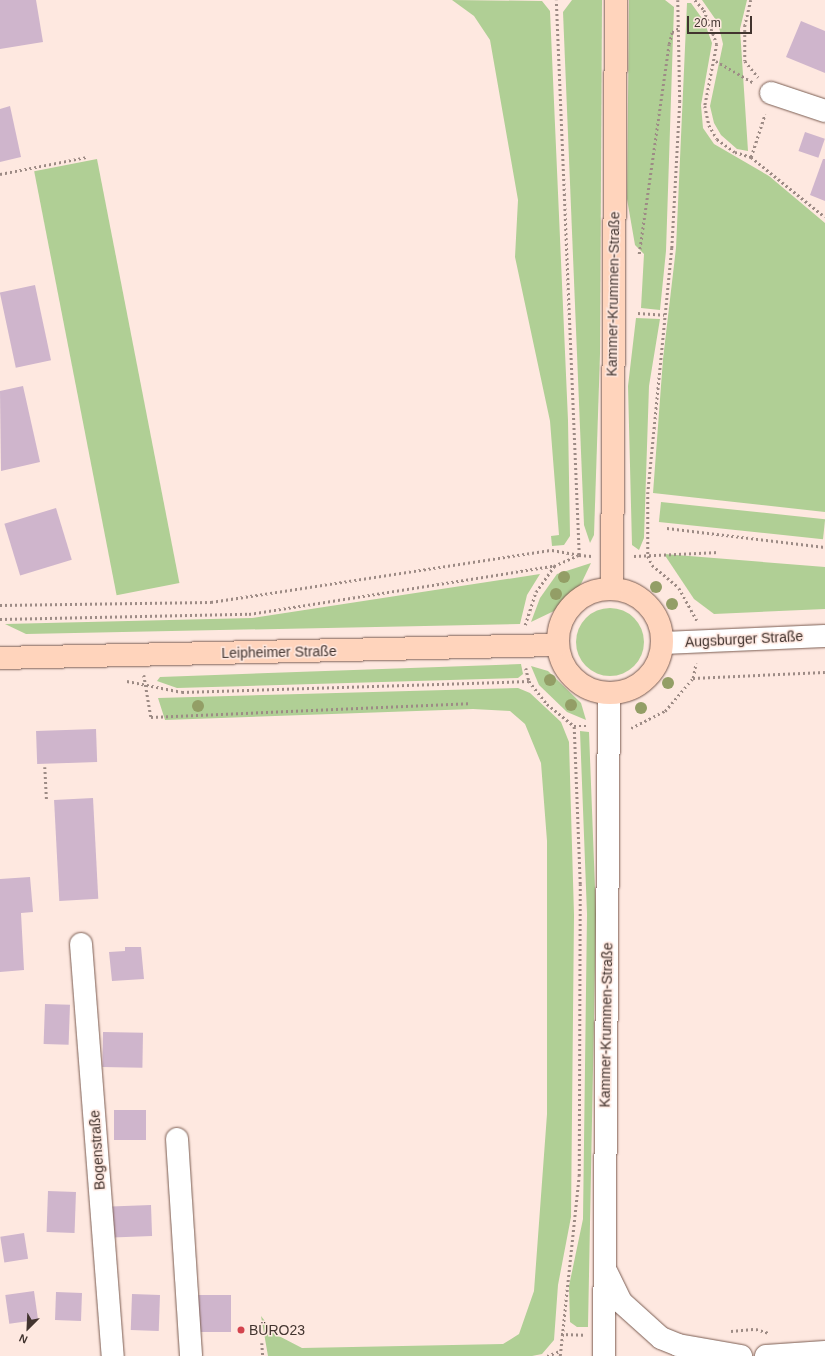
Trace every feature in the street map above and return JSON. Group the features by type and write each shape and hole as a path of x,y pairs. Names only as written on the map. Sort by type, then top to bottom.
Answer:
{"main road":[{"name":"Kammer-Krummen-Straße","path":"612,589 616,0"},
{"path":"612,589 643,600 654,612 662,643 652,673 625,692 609,694 594,691 574,680 561,661 557,646 559,628 570,607 594,591 612,589"},
{"name":"Leipheimer Straße","path":"0,658 557,646"}],"street":[{"path":"771,93 825,110"},
{"name":"Augsburger Straße","path":"662,643 825,636"},
{"name":"Kammer-Krummen-Straße","path":"604,1356 609,694"},
{"name":"Bogenstraße","path":"81,944 113,1356"},
{"path":"177,1139 191,1356"},
{"path":"604,1260 614,1292 621,1302 661,1338 678,1345 741,1356"},
{"path":"766,1356 825,1352"}],"path":[{"path":"556,0 579,554"},
{"path":"678,0 680,109 664,315 648,492 648,556 652,565 679,588 697,618"},
{"path":"695,0 712,26 717,44 716,61 705,106 708,125 717,139 735,152 751,157 825,216"},
{"path":"751,0 745,25 745,61 771,93"},
{"path":"639,254 670,38 675,28 679,28"},
{"path":"716,61 771,93"},
{"path":"751,157 771,93"},
{"path":"0,174 87,157"},
{"path":"638,314 664,315"},
{"path":"667,528 825,547"},
{"path":"0,606 211,602 552,550 593,556"},
{"path":"631,556 719,552"},
{"path":"0,619 249,614 554,566 579,554"},
{"path":"524,625 536,592 554,566"},
{"path":"141,655 151,716 469,703"},
{"path":"629,728 665,711 693,678 697,660"},
{"path":"525,665 529,681 547,704 574,726 590,726"},
{"path":"693,678 825,672"},
{"path":"127,681 182,692 529,681"},
{"path":"560,1356 565,1284 575,1234 579,1176 580,884 574,726"},
{"path":"45,767 47,800"},
{"path":"728,1331 756,1329 776,1334"},
{"path":"561,1334 586,1335"},
{"path":"262,1344 263,1356"},
{"path":"548,1356 560,1351"}],"green space":[{"path":"452,0 542,1 550,11 568,420 570,536 564,545 552,546 551,536 559,535 550,421 515,257 518,200 490,40 474,16"},
{"path":"572,0 602,0 600,354 594,535 590,543 584,525 563,12"},
{"path":"629,0 665,0 674,7 666,251 660,310 641,308 644,254 635,245 627,199"},
{"path":"702,0 747,0 740,29 748,151 737,149 721,135 714,123 710,106 723,44 718,23"},
{"path":"687,3 691,3 704,21 712,43 701,105 703,128 714,144 769,176 825,223 825,512 653,493 663,359 676,248"},
{"path":"97,159 179,583 117,595 34,171"},
{"path":"636,318 660,319 649,386 644,538 639,550 632,545 628,386"},
{"path":"661,502 825,519 823,539 659,522"},
{"path":"664,554 825,567 825,609 714,614 694,599"},
{"path":"591,563 581,584 554,611 531,622 540,598 557,574"},
{"path":"540,574 527,595 520,624 26,634 5,624 252,618"},
{"path":"610,608 623,611 634,618 641,629 644,642 641,655 634,666 623,673 610,676 597,673 586,666 579,655 576,642 579,629 586,618 597,611"},
{"path":"521,664 523,674 518,678 177,688 157,681 160,677"},
{"path":"531,666 548,671 581,703 586,720 567,712 539,685"},
{"path":"518,688 530,693 561,722 569,742 574,915 571,1217 558,1285 554,1340 542,1354 532,1356 268,1356 261,1316 275,1334 302,1348 503,1344 519,1334 534,1291 547,1114 547,841 541,763 525,724 510,711 473,709 165,720 158,698"},
{"path":"580,731 589,732 596,914 588,1327 577,1327 570,1322 569,1286 583,1219 587,914"}],"building":[{"path":"0,0 36,0 43,42 0,49"},
{"path":"801,21 825,31 825,73 786,57"},
{"path":"10,106 21,157 0,162 0,109"},
{"path":"805,132 825,139 818,158 798,151"},
{"path":"823,159 825,159 825,201 810,195"},
{"path":"35,285 51,360 16,368 0,292"},
{"path":"23,386 40,462 1,471 0,391"},
{"path":"56,508 72,560 20,575 4,524"},
{"path":"96,729 97,762 37,764 36,731"},
{"path":"93,798 98,899 59,901 54,800"},
{"path":"30,877 33,912 21,913 24,970 0,972 0,879"},
{"path":"125,947 141,947 144,979 112,981 109,952 125,951"},
{"path":"45,1004 70,1005 69,1045 44,1044"},
{"path":"103,1032 143,1033 142,1068 102,1067"},
{"path":"114,1110 146,1110 146,1140 114,1140"},
{"path":"48,1191 76,1192 75,1233 47,1232"},
{"path":"151,1205 152,1236 112,1237 111,1206"},
{"path":"24,1233 28,1259 4,1262 0,1237"},
{"path":"34,1291 38,1320 9,1324 5,1295"},
{"path":"56,1292 82,1293 81,1321 55,1320"},
{"path":"132,1294 160,1295 159,1331 131,1330"},
{"path":"194,1295 231,1295 231,1332 194,1332"}],"place":[{"name":"BÜRO23","path":"241,1330"}]}
